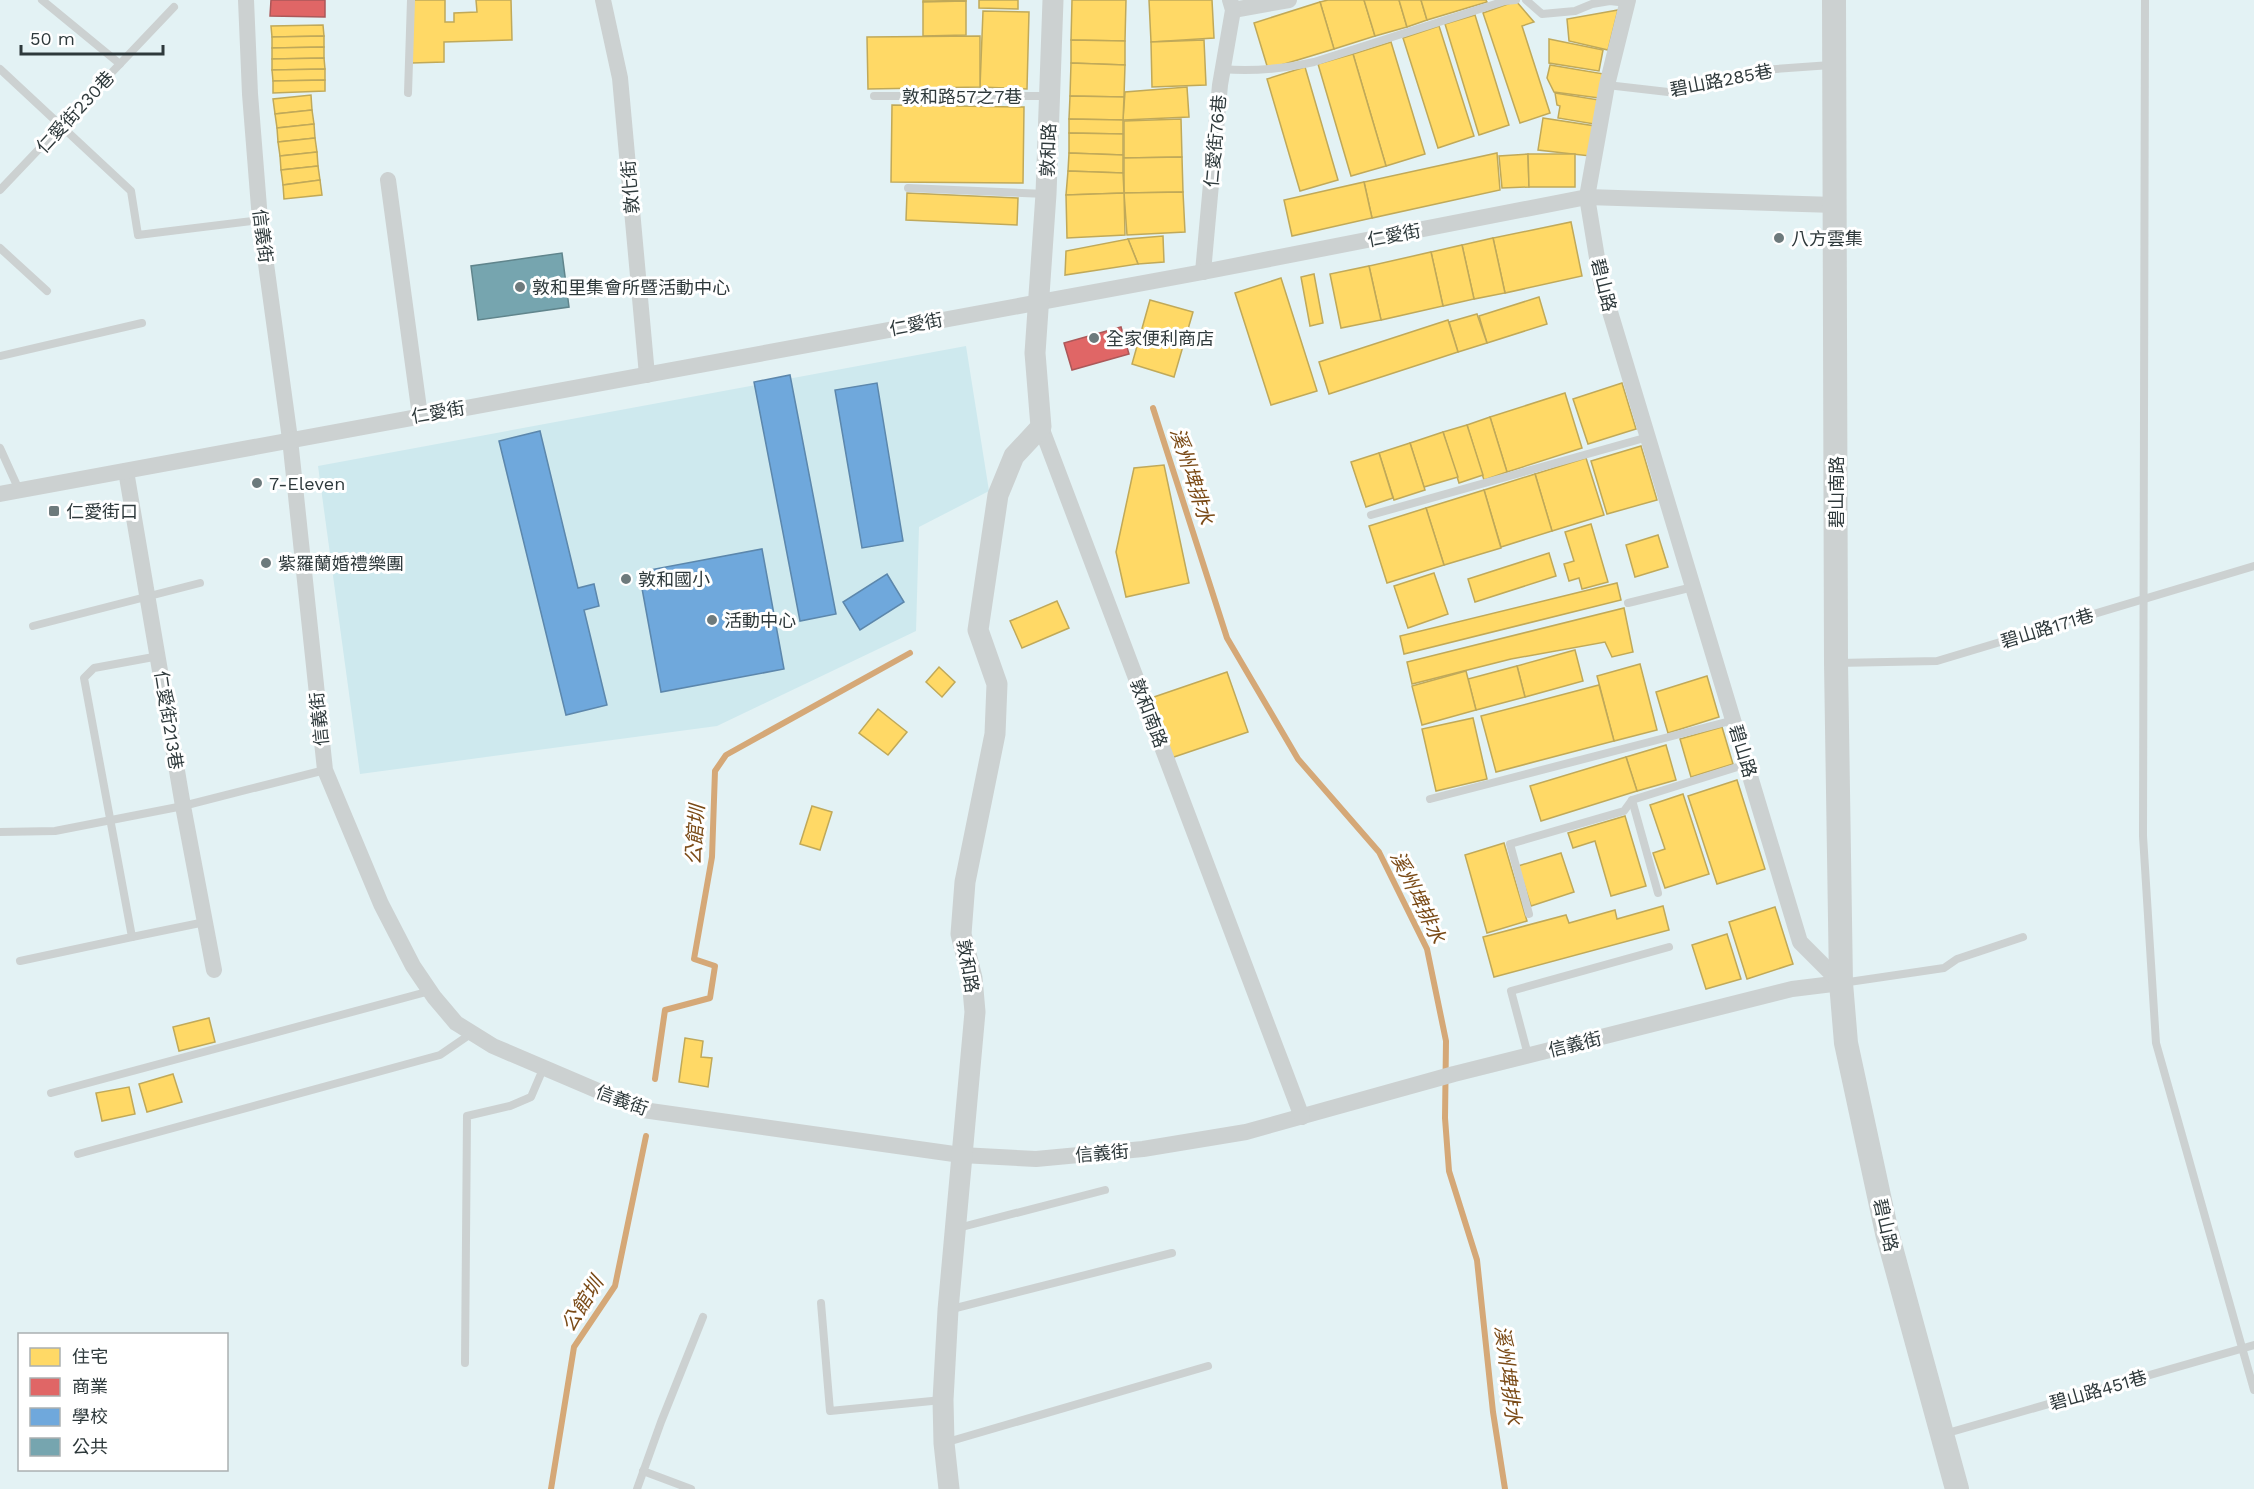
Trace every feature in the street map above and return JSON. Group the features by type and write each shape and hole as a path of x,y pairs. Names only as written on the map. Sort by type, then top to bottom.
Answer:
{"main road":[{"name":"碧山南路","path":"1834,0 1836,663 1841,983"},
{"name":"碧山路","path":"1841,983 1845,1043 1887,1233 1957,1489"}],"street":[{"name":"信義街","path":"246,0 250,94 260,220 290,439 325,770 381,904 413,966 456,1023 471,1033 543,1069 643,1110 962,1155 1036,1159 1143,1149 1246,1132 1528,1055 1792,989 1841,983"},
{"name":"敦化街","path":"603,0 620,78 647,375"},
{"name":"敦和路","path":"1038,301 1047,194 1053,0"},
{"path":"1231,5 1289,0"},
{"name":"碧山路","path":"1628,1 1607,85 1587,197 1601,282 1800,942 1841,983"},
{"name":"仁愛街76巷","path":"1203,272 1222,69 1231,5"},
{"path":"388,180 420,416"},
{"name":"仁愛街","path":"0,494 1203,272 1587,197 1835,205"},
{"name":"敦和南路","path":"1038,301 1035,353 1041,428 1302,1117"},
{"name":"敦和路","path":"949,1489 944,1443 943,1400 948,1310 975,1012 972,978 961,934 965,882 995,734 997,684 978,630 998,495 1014,456 1041,428"},
{"name":"仁愛街213巷","path":"126,471 183,806 214,970"}],"lane":[{"path":"42,0 120,64"},
{"path":"408,93 411,0"},
{"path":"1222,69 1249,71 1286,68 1516,0"},
{"path":"1526,0 1542,14 1575,11 1592,4 1610,1 1628,1"},
{"path":"2145,0 2143,836 2156,1043 2254,1390"},
{"name":"仁愛街230巷","path":"0,190 174,7"},
{"name":"碧山路285巷","path":"1607,85 1668,92 1748,71 1835,65"},
{"path":"0,69 130,191 138,235 260,220"},
{"name":"敦和路57之7巷","path":"874,96 1050,96"},
{"path":"908,188 1047,194"},
{"path":"0,248 47,291"},
{"path":"0,356 142,323"},
{"path":"1371,515 1648,437"},
{"path":"0,448 19,490"},
{"name":"碧山路171巷","path":"1836,663 1937,661 2254,566"},
{"path":"33,626 200,583"},
{"path":"1628,603 1693,587"},
{"path":"132,938 84,678 94,668 159,656"},
{"path":"1430,799 1734,720"},
{"path":"1529,914 1510,844 1624,812 1632,800 1747,764"},
{"path":"0,832 55,831 183,806 325,770"},
{"path":"1632,800 1658,893"},
{"path":"20,961 205,922"},
{"path":"1841,983 1944,969 1957,959 2022,936"},
{"path":"1528,1055 1511,991 1669,947"},
{"path":"51,1093 430,991"},
{"path":"78,1154 440,1055 471,1033"},
{"path":"465,1363 467,1116 510,1106 531,1097 543,1069"},
{"path":"955,1229 1105,1191"},
{"path":"948,1310 1172,1253"},
{"path":"821,1304 830,1411 943,1400"},
{"path":"637,1489 703,1317"},
{"name":"碧山路451巷","path":"1941,1435 2254,1345"},
{"path":"944,1443 1208,1366"},
{"path":"643,1471 691,1489"}],"shaded area":[{"name":"敦和國小","path":"966,346 989,491 919,527 916,631 717,726 360,774 318,466"}],"building: 住宅":[{"path":"410,0 445,0 445,22 454,22 454,13 477,12 476,0 511,0 512,40 444,42 444,62 412,63"},
{"path":"923,0 966,0 966,1 923,2"},
{"path":"979,0 1018,0 1018,9 979,8"},
{"path":"1072,0 1126,0 1125,41 1071,40"},
{"path":"1149,0 1212,0 1214,38 1151,42"},
{"path":"1364,0 1375,36 1334,49 1320,2"},
{"path":"1364,0 1399,0 1407,27 1375,36"},
{"path":"1399,0 1421,0 1427,20 1407,27"},
{"path":"1421,0 1486,0 1487,2 1427,20"},
{"path":"966,1 966,35 923,36 923,2"},
{"path":"1516,1 1534,22 1522,26 1550,113 1520,123 1483,13"},
{"path":"1320,2 1334,49 1268,69 1254,23"},
{"path":"1618,10 1608,50 1569,41 1567,19"},
{"path":"983,11 1029,12 1027,89 980,87"},
{"path":"1475,15 1509,125 1479,135 1445,24"},
{"path":"323,25 324,36 272,37 271,26"},
{"path":"1439,26 1474,136 1438,148 1403,38"},
{"path":"324,36 324,47 272,48 272,37"},
{"path":"980,36 980,87 868,89 867,37"},
{"path":"1549,39 1603,50 1599,71 1549,63"},
{"path":"1071,40 1125,41 1125,65 1071,63"},
{"path":"1204,40 1206,85 1152,87 1151,42"},
{"path":"1391,42 1425,154 1386,166 1353,54"},
{"path":"324,47 324,58 272,59 272,48"},
{"path":"1353,54 1386,166 1351,176 1318,64"},
{"path":"324,58 325,69 272,70 272,59"},
{"path":"1071,63 1125,65 1124,97 1070,96"},
{"path":"1550,65 1604,74 1599,98 1554,92 1547,78"},
{"path":"1305,67 1338,180 1300,191 1267,79"},
{"path":"325,69 325,80 273,81 272,70"},
{"path":"325,80 325,91 273,93 273,81"},
{"path":"1187,87 1189,117 1123,120 1125,92"},
{"path":"1555,93 1599,100 1594,124 1558,118 1560,106 1557,105"},
{"path":"311,95 312,110 275,114 273,99"},
{"path":"1070,96 1124,97 1123,120 1069,119"},
{"path":"892,105 1024,107 1023,183 891,182"},
{"path":"312,110 314,124 277,128 275,114"},
{"path":"1543,118 1595,126 1590,156 1538,150"},
{"path":"1069,119 1123,120 1123,134 1069,133"},
{"path":"1181,119 1182,157 1124,158 1124,121"},
{"path":"314,124 315,138 278,142 277,128"},
{"path":"1069,133 1123,134 1123,155 1069,153"},
{"path":"315,138 317,152 280,156 278,142"},
{"path":"317,152 318,166 281,170 280,156"},
{"path":"1069,153 1123,155 1123,173 1068,171"},
{"path":"1497,153 1500,190 1372,218 1364,182"},
{"path":"1528,154 1529,187 1502,188 1499,156"},
{"path":"1528,154 1575,154 1575,187 1529,187"},
{"path":"1182,157 1183,192 1124,193 1124,158"},
{"path":"318,166 320,180 283,185 281,170"},
{"path":"1068,171 1123,173 1124,193 1066,195"},
{"path":"320,180 322,195 284,199 283,185"},
{"path":"1364,182 1372,218 1292,236 1284,200"},
{"path":"1183,192 1185,232 1127,235 1124,193"},
{"path":"907,193 1018,198 1017,225 906,220"},
{"path":"1124,193 1125,235 1067,238 1066,195"},
{"path":"1571,222 1582,276 1505,293 1493,238"},
{"path":"1163,236 1164,262 1138,264 1128,239"},
{"path":"1493,238 1505,293 1474,299 1462,245"},
{"path":"1128,239 1138,264 1065,275 1066,251"},
{"path":"1462,245 1474,299 1443,306 1431,252"},
{"path":"1431,252 1443,306 1381,320 1369,266"},
{"path":"1369,266 1381,320 1341,328 1330,274"},
{"path":"1314,274 1323,323 1310,326 1301,277"},
{"path":"1281,278 1317,391 1271,405 1235,293"},
{"path":"1539,297 1547,324 1487,343 1479,316"},
{"path":"1150,300 1193,312 1174,377 1132,364"},
{"path":"1477,314 1487,343 1458,352 1449,322"},
{"path":"1448,320 1458,352 1329,394 1319,362"},
{"path":"1622,383 1636,429 1588,444 1573,399"},
{"path":"1565,393 1582,448 1507,472 1490,417"},
{"path":"1490,417 1507,472 1484,480 1467,425"},
{"path":"1467,425 1483,475 1459,483 1443,432"},
{"path":"1443,432 1458,477 1424,487 1410,443"},
{"path":"1410,443 1425,490 1394,500 1379,453"},
{"path":"1641,446 1657,500 1607,514 1591,461"},
{"path":"1379,453 1393,498 1366,507 1351,462"},
{"path":"1586,458 1604,515 1552,531 1535,474"},
{"path":"1164,465 1189,583 1126,597 1116,552 1134,468"},
{"path":"1535,474 1552,531 1501,547 1484,490"},
{"path":"1484,490 1501,548 1444,565 1426,508"},
{"path":"1426,508 1444,565 1387,583 1369,526"},
{"path":"1591,524 1608,582 1582,589 1579,578 1569,581 1564,564 1574,561 1565,532"},
{"path":"1658,535 1668,567 1635,577 1626,545"},
{"path":"1549,553 1556,576 1475,602 1468,579"},
{"path":"1434,573 1448,614 1408,628 1394,586"},
{"path":"1617,583 1621,600 1404,654 1400,636"},
{"path":"1057,601 1069,628 1022,648 1010,621"},
{"path":"1624,608 1633,652 1612,657 1605,642 1511,659 1412,684 1407,662"},
{"path":"1575,650 1583,681 1525,697 1517,666"},
{"path":"1640,664 1657,730 1614,741 1597,676"},
{"path":"1517,666 1525,697 1476,710 1468,679"},
{"path":"939,667 955,682 942,697 926,682"},
{"path":"1466,671 1476,710 1422,725 1412,686"},
{"path":"1227,672 1248,732 1171,758 1151,698"},
{"path":"1707,676 1719,717 1668,733 1656,692"},
{"path":"1599,685 1614,741 1496,772 1481,716"},
{"path":"878,709 907,732 888,755 859,733"},
{"path":"1473,718 1487,779 1436,791 1422,729"},
{"path":"1722,727 1733,764 1691,777 1680,739"},
{"path":"1666,745 1676,780 1637,791 1626,757"},
{"path":"1626,757 1637,791 1541,821 1530,786"},
{"path":"1737,780 1765,869 1717,884 1688,796"},
{"path":"1683,794 1709,874 1665,888 1653,853 1665,849 1650,805"},
{"path":"812,806 832,812 820,850 800,844"},
{"path":"1625,816 1646,886 1611,896 1595,841 1573,848 1568,833"},
{"path":"1504,843 1527,921 1487,933 1465,855"},
{"path":"1561,853 1574,892 1531,906 1518,866"},
{"path":"1663,906 1669,930 1494,977 1483,937 1566,915 1569,923 1615,910 1617,919"},
{"path":"1775,907 1793,964 1747,979 1729,922"},
{"path":"1727,934 1741,979 1706,989 1692,945"},
{"path":"209,1018 215,1042 179,1051 173,1027"},
{"path":"685,1038 703,1041 701,1057 712,1058 708,1087 679,1082"},
{"path":"173,1074 182,1102 147,1112 139,1084"},
{"path":"129,1087 135,1114 102,1121 96,1093"}],"building: 商業":[{"path":"271,0 325,0 325,17 270,16"},
{"path":"1121,327 1129,354 1072,370 1064,343"}],"building: 學校":[{"path":"790,375 836,614 800,621 754,382"},
{"path":"877,383 903,541 862,548 835,390"},
{"path":"540,431 578,588 594,584 599,606 584,610 607,705 566,715 499,441"},
{"name":"活動中心","path":"762,549 784,669 661,692 639,572"},
{"path":"887,574 904,602 860,630 843,602"}],"building: 公共":[{"name":"敦和里集會所暨活動中心","path":"562,253 569,307 478,320 471,266"}],"waterway":[{"name":"溪州埤排水","path":"1153,408 1227,638 1298,759 1379,852 1427,949 1446,1041 1445,1118 1449,1171 1477,1260 1493,1412 1505,1489"},
{"name":"公館圳","path":"655,1079 665,1010 710,998 715,966 694,959 712,857 715,771 726,755 910,653"},
{"name":"公館圳","path":"551,1489 574,1347 615,1286 646,1136"}],"place":[{"name":"八方雲集","path":"1779,238"},
{"name":"敦和里集會所暨活動中心","path":"520,287"},
{"name":"全家便利商店","path":"1094,338"},
{"name":"7-Eleven","path":"257,483"},
{"name":"仁愛街口","path":"54,511"},
{"name":"紫羅蘭婚禮樂團","path":"266,563"},
{"name":"敦和國小","path":"626,579"},
{"name":"活動中心","path":"712,620"}]}
